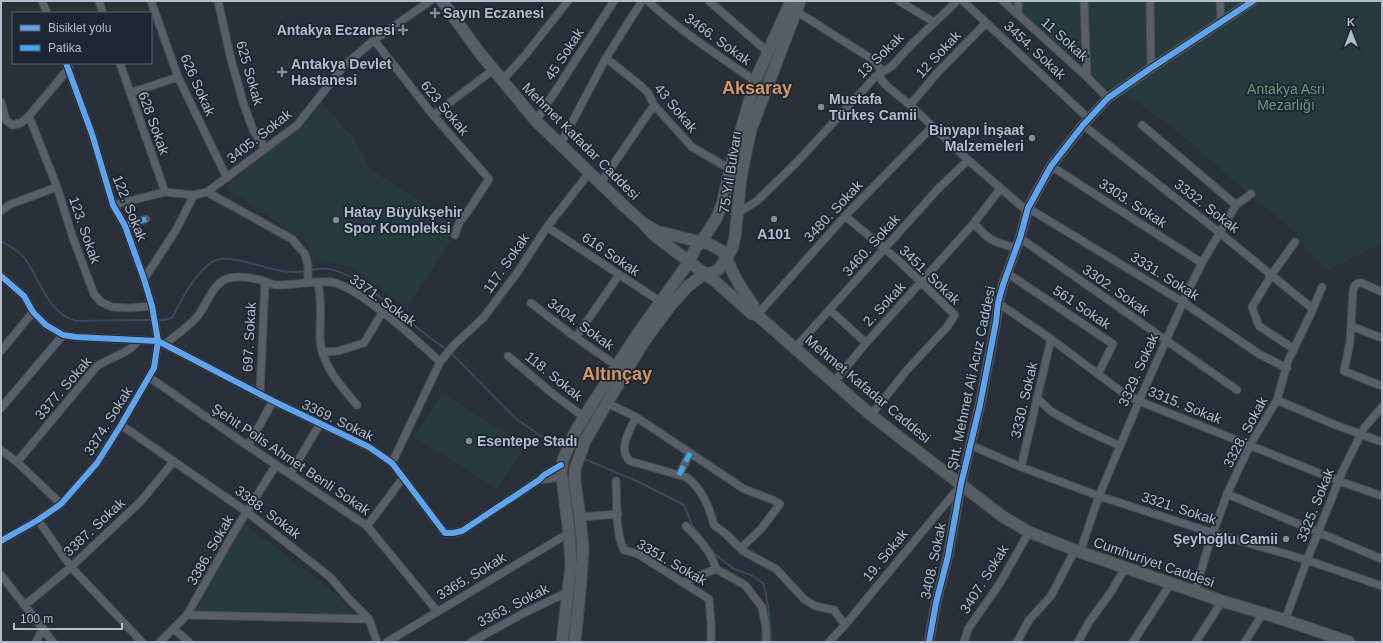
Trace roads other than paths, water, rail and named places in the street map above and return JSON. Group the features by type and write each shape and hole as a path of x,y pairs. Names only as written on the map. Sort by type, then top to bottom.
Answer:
{"main road":[{"name":"Mehmet Kafadar Caddesi","path":"442,1 492,70 536,121 654,235 748,310 757,315 871,415 961,484"},
{"name":"75.Yıl Bulvarı","path":"701,242 716,219 723,202 730,169 755,81 791,1"},
{"name":"75.Yıl Bulvarı","path":"727,258 732,249 735,237 741,177 752,129 798,6"},
{"name":"Mehmet Kafadar Caddesi","path":"643,223 661,232 701,242 716,247 722,251 727,258 740,286 753,305 757,315"},
{"path":"562,642 570,566 569,533 562,477 562,462 573,436 584,417 617,366 689,262 696,247 701,242"},
{"path":"575,642 583,549 574,475 585,441 643,343 671,305 688,286 704,274 714,272 719,269 727,258"},
{"name":"Cumhuriyet Caddesi","path":"961,484 1002,516 1029,532 1125,568 1349,642"}],"street":[{"path":"42,1 47,12"},
{"path":"99,1 103,12"},
{"name":"626 Sokak","path":"151,1 178,77 227,178"},
{"name":"625 Sokak","path":"218,1 231,59 243,102 254,130 265,148"},
{"name":"3405. Sokak","path":"113,205 165,192 194,194 207,192 297,125 344,66 374,40 430,1"},
{"path":"502,81 526,54 568,1"},
{"name":"45 Sokak","path":"536,121 614,1"},
{"path":"560,145 606,58 642,1"},
{"name":"3466. Sokak","path":"648,1 706,47 755,81"},
{"path":"709,1 768,52"},
{"path":"899,1 934,22"},
{"name":"13 Sokak","path":"738,213 757,201 798,160 866,87 880,74 892,66 934,22 957,1"},
{"name":"3454. Sokak","path":"963,1 1086,122"},
{"name":"11 Sokak","path":"1004,1 1087,76 1108,98"},
{"path":"1018,1 1018,14"},
{"path":"1084,1 1087,76"},
{"path":"1150,1 1151,68"},
{"path":"1220,1 1221,22"},
{"name":"Şht. Mehmet Ali Acuz Caddesi","path":"961,484 994,329 998,303 1028,210 1051,166 1086,122 1108,98 1253,1"},
{"name":"3331. Sokak","path":"798,6 875,61 880,69 882,81 888,87 910,105 1000,189 1028,210 1183,302 1258,354 1287,368"},
{"name":"12 Sokak","path":"910,105 938,72 986,23"},
{"name":"623 Sokak","path":"374,40 433,115 489,179 459,223 455,235"},
{"name":"43 Sokak","path":"606,58 648,93 654,105 692,147 730,169"},
{"name":"628 Sokak","path":"120,64 165,192"},
{"path":"1,102 6,120 12,125 21,123 29,116 68,66"},
{"name":"122. Sokak","path":"68,66 92,134 113,205 125,226 144,279 162,343"},
{"path":"433,115 492,70"},
{"path":"130,93 178,77"},
{"path":"600,184 654,105"},
{"name":"123. Sokak","path":"29,116 57,187 73,238 94,294 101,302 112,306 129,308 152,306"},
{"name":"3332. Sokak","path":"1086,122 1313,309"},
{"path":"1142,125 1236,205"},
{"name":"3480. Sokak","path":"757,315 845,216 932,126"},
{"name":"3460. Sokak","path":"795,348 938,190 968,160"},
{"name":"3303. Sokak","path":"1051,166 1202,263"},
{"name":"117. Sokak","path":"392,463 440,362 455,344 483,318 517,273 547,227 589,173"},
{"path":"1,211 11,204 57,187"},
{"name":"2. Sokak","path":"834,382 866,343 974,223 1000,189"},
{"path":"207,192 292,239 305,254 308,266 308,283"},
{"path":"144,279 176,230 194,194"},
{"name":"3329. Sokak","path":"1017,642 1029,620 1051,596 1077,551 1165,340 1202,263 1236,205 1251,194"},
{"name":"3451. Sokak","path":"845,216 884,250 898,260 955,315 947,327 907,370 871,415"},
{"path":"125,226 146,219"},
{"path":"974,223 990,240 1016,248"},
{"name":"616 Sokak","path":"547,227 661,302"},
{"name":"3302. Sokak","path":"1020,238 1237,390"},
{"path":"1294,349 1259,326 1252,307 1272,274 1296,242"},
{"name":"561 Sokak","path":"1007,272 1114,344 1098,374"},
{"path":"576,337 619,275"},
{"path":"1,276 24,296 34,312 46,325 63,335 162,343"},
{"name":"3371. Sokak","path":"162,343 196,318 204,308 213,290 227,279 239,277 255,278 265,282 286,285 329,282 339,284 362,297 424,346 440,362"},
{"name":"697. Sokak","path":"260,394 265,282"},
{"path":"318,282 321,300 320,339 322,352 332,374 357,406"},
{"path":"1382,292 1362,283 1355,285 1353,290 1350,342 1344,371 1382,386"},
{"name":"3328. Sokak","path":"1195,592 1213,533 1227,494 1250,445 1277,400 1288,361 1322,287"},
{"name":"3404. Sokak","path":"531,303 617,366"},
{"name":"3315. Sokak","path":"998,303 1051,339 1122,392 1139,401 1339,481 1382,496"},
{"path":"830,310 866,343"},
{"path":"1,351 34,312"},
{"path":"322,352 338,351 364,342 382,313"},
{"path":"1352,326 1382,338"},
{"path":"1,408 63,335"},
{"name":"3330. Sokak","path":"1021,467 1051,339"},
{"name":"3377. Sokak","path":"17,462 97,366 132,348 138,341"},
{"name":"3374. Sokak","path":"1,540 38,520 61,504 97,463 154,368 162,343"},
{"name":"3369. Sokak","path":"162,343 273,401 369,447 392,463 445,533 462,531 539,480 544,474 562,462"},
{"name":"118. Sokak","path":"508,356 553,394 584,417"},
{"name":"Şehit Polis Ahmet Benli Sokak","path":"149,377 367,526 438,612"},
{"path":"1037,398 1052,412 1081,428 1120,446"},
{"path":"1277,400 1332,424 1382,442"},
{"path":"248,446 273,401"},
{"path":"607,403 636,416 744,489 780,504 761,528 741,548"},
{"name":"3325. Sokak","path":"1285,620 1307,560 1339,481 1364,428 1382,407"},
{"path":"636,416 624,444 624,453 626,457 630,461 679,475 693,482 712,514 714,525 741,548 776,569 804,598 815,606 834,610 845,625"},
{"path":"290,474 320,424"},
{"name":"3388. Sokak","path":"121,425 248,512 330,577 368,620 377,642"},
{"name":"3321. Sokak","path":"970,446 1099,496 1213,533 1307,560 1382,586"},
{"path":"1,450 17,462 61,504"},
{"path":"679,475 690,453"},
{"name":"3387. Sokak","path":"25,606 71,567 141,501 174,460"},
{"name":"3386. Sokak","path":"160,642 187,615 276,465"},
{"name":"3369. Sokak","path":"539,480 562,477"},
{"path":"367,526 403,478"},
{"name":"3351. Sokak","path":"616,481 621,544 624,550 638,554 710,600 711,642"},
{"name":"19. Sokak","path":"829,642 845,625 961,484"},
{"name":"3408. Sokak","path":"929,642 936,603 948,556 961,484"},
{"path":"1227,494 1382,559"},
{"path":"580,517 618,514"},
{"path":"38,520 71,567 142,642"},
{"path":"686,526 707,549 716,569 745,585 762,607 766,629 766,642"},
{"name":"3407. Sokak","path":"964,642 968,629 1000,583 1029,532"},
{"name":"3365. Sokak","path":"387,642 569,533"},
{"path":"1078,642 1089,622 1111,592 1125,568"},
{"path":"683,582 716,569"},
{"path":"1,575 53,642"},
{"path":"1133,642 1172,583"},
{"name":"3363. Sokak","path":"471,642 524,613 568,592"},
{"path":"1196,642 1222,601"},
{"path":"1245,642 1263,613"},
{"path":"187,615 368,620"},
{"path":"36,642 43,628"},
{"path":"174,629 189,642"}],"waterway":[{"path":"1,241 24,257 51,303 66,317 76,321 152,320"},
{"path":"157,320 172,318 185,294 203,269 216,260 237,260 288,272 306,271"},
{"path":"310,270 329,269 353,278 379,296 447,350"},
{"path":"451,353 515,418 550,442 564,449"},
{"path":"582,458 639,482 684,505 692,525 716,555 734,569 751,575 764,584 769,613 771,642"}],"place":[{"name":"Sayın Eczanesi","path":"435,13"},
{"name":"Antakya Eczanesi","path":"403,30"},
{"name":"Antakya Devlet Hastanesi","path":"282,72"},
{"name":"Mustafa Türkeş Camii","path":"821,107"},
{"name":"Binyapı İnşaat Malzemeleri","path":"1032,138"},
{"name":"A101","path":"774,219"},
{"name":"Hatay Büyükşehir Spor Kompleksi","path":"336,220"},
{"name":"Esentepe Stadı","path":"469,441"},
{"name":"Şeyhoğlu Camii","path":"1286,539"}],"district":[{"name":"Aksaray","path":"757,88"},
{"name":"Altınçay","path":"617,374"}],"park label":[{"name":"Antakya Asri Mezarlığı","path":"1286,98"}]}
